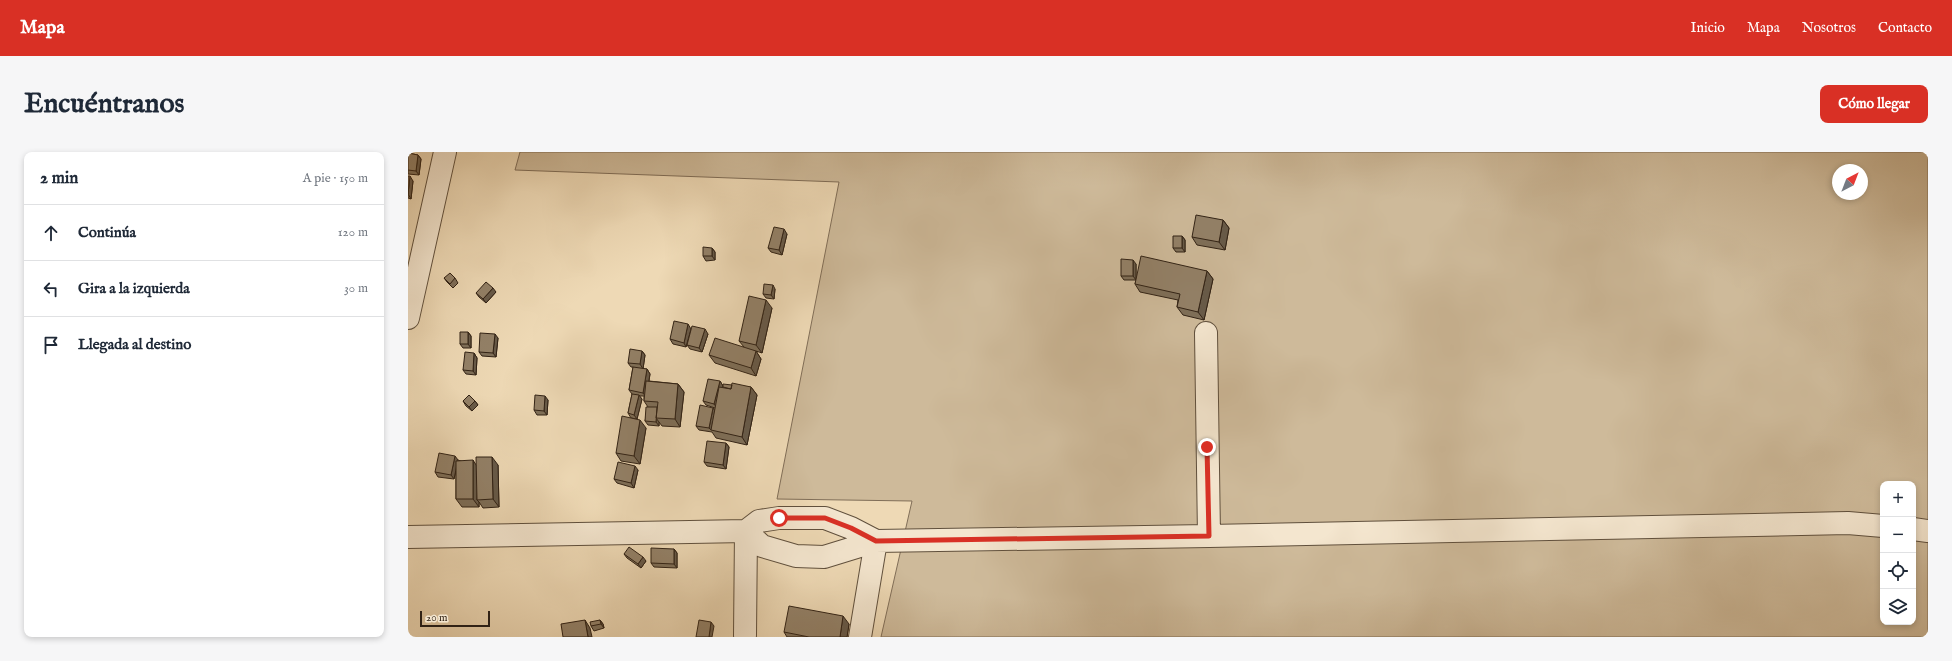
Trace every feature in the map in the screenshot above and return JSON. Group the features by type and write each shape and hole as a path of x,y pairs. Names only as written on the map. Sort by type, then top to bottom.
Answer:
{"street":[{"path":"408,318 445,152"},
{"path":"1206,333 1209,536"},
{"path":"408,537 746,530 759,521 779,518 825,518 851,528 876,541"},
{"path":"746,530 762,546 796,556 824,557 876,541 1848,523 1880,526"},
{"path":"1916,529 1928,530"},
{"path":"744,635 746,530"},
{"path":"860,637 876,541"}],"shaded area":[{"path":"520,152 1928,152 1928,637 881,637 912,501 777,499 839,182 515,170"}],"building":[{"path":"408,153 418,155 416,171 408,170"},
{"path":"408,176 410,176 408,194"},
{"path":"1196,215 1223,220 1219,242 1192,237"},
{"path":"774,227 784,229 779,250 768,248"},
{"path":"1173,236 1182,236 1182,248 1173,248"},
{"path":"703,247 712,248 712,256 703,256"},
{"path":"1141,256 1207,271 1198,312 1177,307 1180,294 1135,284"},
{"path":"1121,259 1133,260 1133,276 1121,276"},
{"path":"450,273 455,278 450,284 444,278"},
{"path":"486,282 493,288 483,299 476,293"},
{"path":"764,284 773,285 771,295 763,294"},
{"path":"749,296 766,300 756,345 739,341"},
{"path":"674,321 688,324 684,343 670,339"},
{"path":"692,326 705,329 699,348 687,345"},
{"path":"460,332 468,332 468,344 460,344"},
{"path":"480,333 495,334 493,353 479,352"},
{"path":"715,338 756,351 751,368 709,355"},
{"path":"630,349 642,351 640,364 628,363"},
{"path":"465,352 474,353 473,371 463,370"},
{"path":"633,367 647,369 643,393 629,390"},
{"path":"708,379 720,381 714,404 703,401"},
{"path":"646,381 678,384 675,419 656,418 658,402 644,401"},
{"path":"732,383 751,387 742,437 711,430 719,387 731,389"},
{"path":"723,384 732,385 731,389 723,387"},
{"path":"632,394 639,395 634,415 628,413"},
{"path":"469,395 475,401 469,407 463,401"},
{"path":"535,395 545,396 544,411 534,410"},
{"path":"700,405 713,408 709,428 696,426"},
{"path":"646,407 657,407 656,422 645,421"},
{"path":"622,416 640,420 634,456 616,453"},
{"path":"707,441 726,443 723,465 704,462"},
{"path":"439,453 455,456 451,475 435,472"},
{"path":"476,457 492,457 493,499 477,500"},
{"path":"473,460 473,499 456,499 456,461"},
{"path":"618,462 635,466 631,483 614,479"},
{"path":"629,547 643,557 638,564 624,554"},
{"path":"651,548 674,549 674,564 651,563"},
{"path":"789,606 843,616 840,637 809,637 784,632"},
{"path":"585,620 588,637 563,637 561,624"},
{"path":"600,620 601,624 591,626 590,622"},
{"path":"699,620 711,622 709,637 696,637"}],"route":[{"path":"779,518 825,518 851,528 876,541 1209,536 1207,447"}]}
